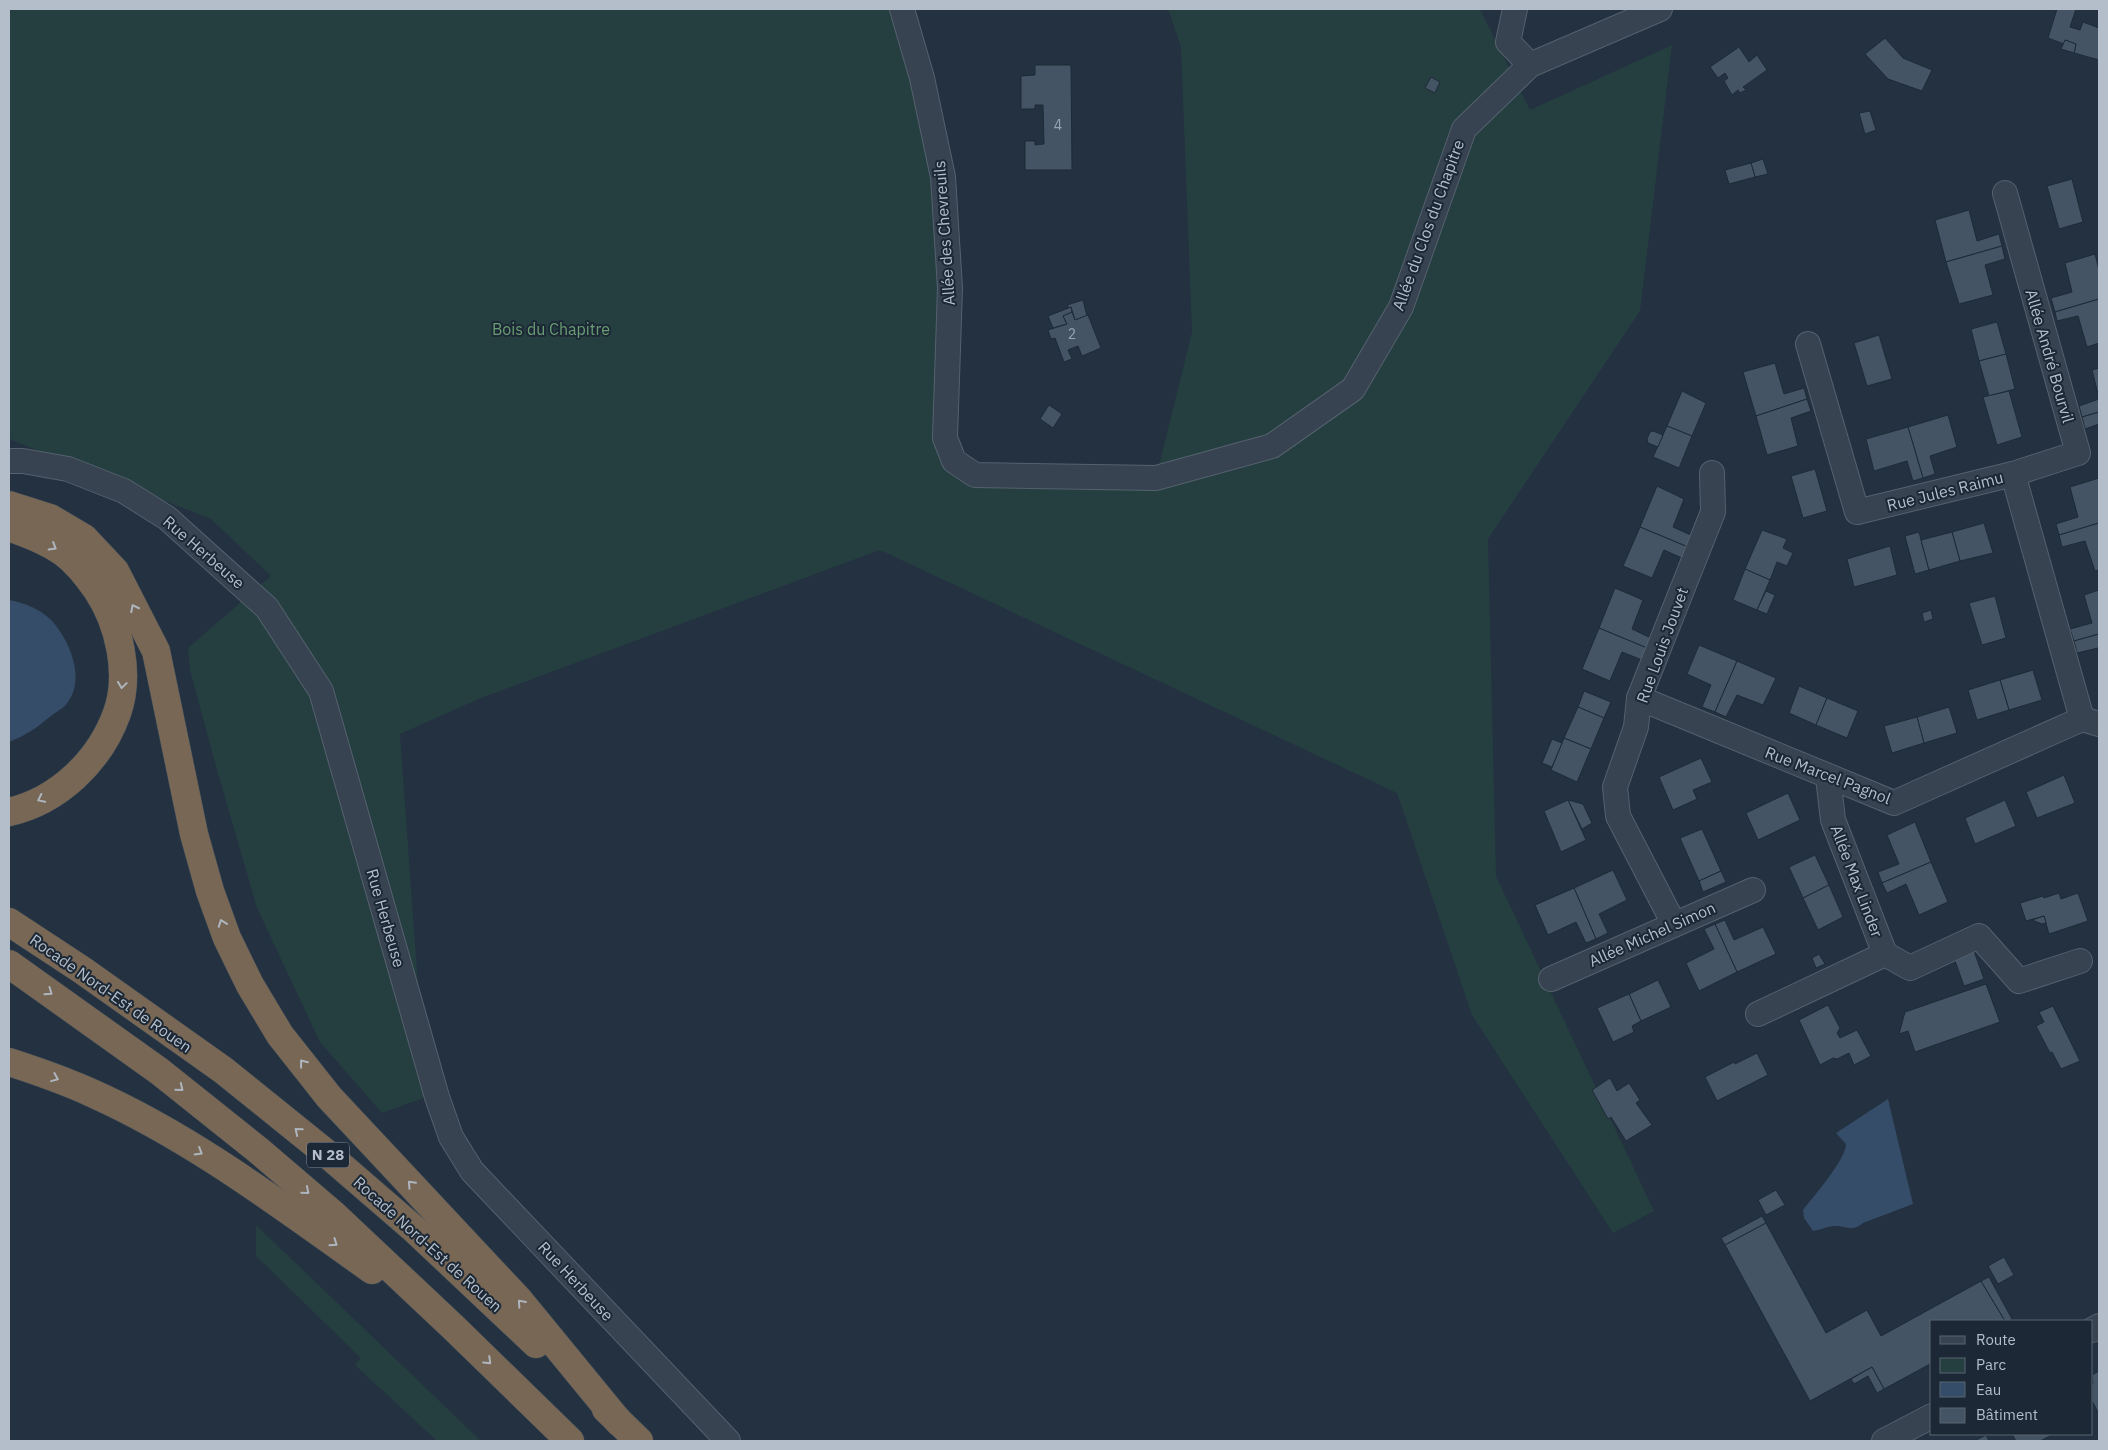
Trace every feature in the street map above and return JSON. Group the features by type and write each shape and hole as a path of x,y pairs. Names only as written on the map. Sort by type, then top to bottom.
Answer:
{"highway":[{"path":"9,505 50,518 84,538 115,571 156,651 194,834 210,891 227,938 246,977 280,1034 329,1097 519,1300 620,1422"},
{"path":"9,527 37,537 65,554 90,579 109,607 120,639 123,677 117,712 92,758 71,781 44,799 9,812"},
{"name":"Rocade Nord-Est de Rouen","path":"9,922 82,970 223,1070 326,1153 414,1229 639,1441"},
{"name":"N 28","path":"9,964 159,1071 334,1215 570,1441"},
{"path":"9,1062 94,1094 150,1122 202,1153 293,1214 453,1327"}],"street":[{"name":"Allée des Chevreuils","path":"902,9 922,78 943,177 950,288 945,438 954,461"},
{"path":"1515,9 1508,42 1530,65"},
{"name":"Allée du Clos du Chapitre","path":"954,461 975,475 1156,478 1272,446 1353,389 1401,306 1464,128 1530,65 1660,9"},
{"name":"Allée André Bourvil","path":"2005,193 2078,454 2013,474"},
{"name":"Rue Jules Raimu","path":"1808,344 1857,512 2013,474 2090,722"},
{"name":"Rue Herbeuse","path":"9,461 23,461 68,469 124,491 167,518 267,608 321,691 434,1087 451,1137 472,1171 728,1441"},
{"name":"Rue Louis Jouvet","path":"1674,924 1618,816 1615,788 1636,727 1639,698 1712,512 1712,473"},
{"name":"Rue Marcel Pagnol","path":"1639,698 1894,803 2090,722"},
{"name":"Allée Max Linder","path":"1828,777 1833,820 1885,954 1910,968 1980,936 2019,981 2080,961"},
{"name":"Allée Michel Simon","path":"1551,979 1753,890"},
{"name":"Allée Max Linder","path":"1758,1014 1885,954"},
{"path":"1884,1441 1913,1435 1930,1418"}],"green space":[{"name":"Bois du Chapitre","path":"9,9 902,9 943,177 945,438 975,475 1156,478 1192,332 1181,47 1168,9 1480,9 1530,110 1672,45 1640,311 1488,539 1496,876 1654,1211 1613,1233 1472,1015 1397,793 880,550 481,698 400,734 426,1097 382,1113 320,1042 257,908 190,670 188,648 271,576 211,519 9,439"},
{"path":"256,1225 481,1441 437,1441 355,1365 361,1358 256,1256"}],"water":[{"path":"9,600 36,609 46,615 57,627 69,647 73,659 75,682 73,692 64,706 31,731 9,742"},
{"path":"1888,1099 1913,1204 1863,1223 1855,1228 1833,1226 1813,1231 1804,1218 1803,1210 1829,1177 1845,1151 1846,1144 1836,1133"}],"building":[{"path":"2057,9 2076,9 2070,27 2080,30 2083,22 2099,28 2099,60 2074,53 2076,44 2065,40 2064,44 2048,38"},
{"path":"1885,38 1903,58 1932,70 1922,91 1888,79 1865,54"},
{"path":"2065,40 2076,44 2074,53 2061,49"},
{"path":"1739,47 1749,62 1757,55 1767,70 1743,87 1746,90 1740,93 1738,90 1732,95 1724,81 1728,78 1725,73 1718,78 1710,67"},
{"path":"1035,65 1071,65 1072,170 1025,170 1025,141 1035,141 1035,145 1044,144 1043,105 1035,105 1035,109 1021,109 1021,76 1035,75"},
{"path":"1431,77 1440,82 1435,93 1425,88"},
{"path":"1870,111 1876,130 1865,134 1859,113"},
{"path":"1763,159 1768,174 1755,177 1751,163"},
{"path":"1751,163 1755,177 1729,184 1725,170"},
{"path":"2072,179 2083,222 2059,229 2047,186"},
{"path":"1969,210 1977,241 1999,234 2002,246 1946,262 1935,220"},
{"path":"2002,246 2005,259 1985,265 1993,295 1959,304 1946,262"},
{"path":"2095,254 2099,270 2099,299 2055,312 2051,298 2072,292 2065,263"},
{"path":"2099,299 2099,343 2087,347 2078,316 2057,321 2055,312"},
{"path":"1083,300 1087,316 1075,320 1071,307 1069,308 1067,305"},
{"path":"1071,307 1072,312 1063,316 1067,324 1053,328 1048,316"},
{"path":"1072,312 1075,320 1088,315 1101,348 1082,356 1078,346 1068,350 1072,359 1064,362 1055,338 1051,339 1048,330 1067,324 1063,316"},
{"path":"1997,322 2006,354 1979,361 1971,329"},
{"path":"1879,335 1892,379 1867,386 1854,343"},
{"path":"2006,354 2015,389 1989,396 1979,361"},
{"path":"1775,363 1784,394 1804,388 1807,399 1756,416 1743,372"},
{"path":"2099,368 2099,398 2092,370"},
{"path":"1682,391 1706,403 1692,436 1667,426"},
{"path":"2009,391 2022,437 1997,445 1983,397"},
{"path":"1807,399 1811,411 1791,418 1798,446 1767,455 1756,416"},
{"path":"2099,399 2099,412 2082,417 2079,406"},
{"path":"1049,405 1062,414 1053,428 1040,419"},
{"path":"2099,412 2099,424 2085,429 2082,417"},
{"path":"1948,415 1957,447 1930,456 1935,474 1923,478 1908,427"},
{"path":"1667,426 1692,436 1679,468 1653,457"},
{"path":"1908,427 1923,478 1913,481 1907,461 1874,471 1866,439"},
{"path":"1653,431 1663,435 1658,447 1648,443 1647,439 1650,432"},
{"path":"1815,469 1827,511 1803,518 1791,476"},
{"path":"2099,478 2099,523 2059,535 2056,524 2078,517 2070,487"},
{"path":"1657,486 1684,499 1673,527 1693,536 1688,547 1640,527"},
{"path":"1984,523 1993,553 1960,561 1952,532"},
{"path":"2099,523 2099,570 2095,571 2085,541 2062,547 2059,535"},
{"path":"1640,527 1688,547 1684,559 1664,550 1652,578 1623,566"},
{"path":"1762,530 1787,539 1783,548 1793,553 1787,566 1777,562 1770,580 1745,569"},
{"path":"1919,532 1929,570 1915,574 1905,536"},
{"path":"1952,532 1960,561 1929,570 1921,540"},
{"path":"1890,546 1897,575 1854,587 1847,559"},
{"path":"1745,569 1770,580 1757,610 1733,600"},
{"path":"1615,588 1643,600 1632,629 1651,638 1647,648 1599,628"},
{"path":"2099,590 2099,634 2074,641 2070,629 2092,623 2084,595"},
{"path":"1766,591 1775,595 1767,614 1757,610"},
{"path":"1995,596 2006,638 1982,645 1969,603"},
{"path":"1931,610 1933,619 1924,622 1922,613"},
{"path":"1599,628 1647,648 1642,660 1622,652 1610,681 1582,669"},
{"path":"2099,634 2099,652 2098,648 2077,653 2074,641"},
{"path":"1699,645 1737,661 1715,712 1702,707 1711,685 1687,674"},
{"path":"1737,661 1776,678 1763,705 1737,695 1726,717 1715,712"},
{"path":"2033,670 2042,700 2009,710 2000,680"},
{"path":"2000,680 2009,710 1977,720 1968,690"},
{"path":"1799,686 1827,698 1816,725 1789,713"},
{"path":"1584,691 1611,702 1604,718 1578,707"},
{"path":"1827,698 1858,711 1847,738 1816,725"},
{"path":"1578,707 1604,718 1591,749 1564,738"},
{"path":"1949,707 1957,733 1924,743 1917,717"},
{"path":"1917,717 1924,743 1892,753 1884,726"},
{"path":"1564,738 1591,749 1577,782 1551,770"},
{"path":"1552,739 1562,743 1552,767 1542,763"},
{"path":"1701,758 1712,782 1693,790 1697,799 1673,810 1659,777"},
{"path":"2064,775 2075,803 2037,818 2026,792"},
{"path":"1788,793 1800,820 1758,840 1746,813"},
{"path":"1568,800 1583,804 1592,823 1582,829"},
{"path":"1568,800 1586,840 1561,852 1544,811"},
{"path":"2005,800 2016,826 1975,844 1965,818"},
{"path":"1915,822 1931,862 1882,883 1878,872 1899,864 1887,835"},
{"path":"1702,829 1721,871 1699,881 1680,838"},
{"path":"1815,855 1829,885 1803,898 1789,867"},
{"path":"1931,862 1948,902 1919,915 1906,884 1887,893 1882,883"},
{"path":"1613,870 1627,900 1599,914 1608,933 1596,939 1574,888"},
{"path":"1721,871 1726,882 1703,892 1699,881"},
{"path":"1829,885 1843,917 1818,930 1803,898"},
{"path":"1574,888 1596,939 1586,943 1576,922 1548,935 1535,905"},
{"path":"2059,893 2061,899 2078,893 2088,921 2049,934 2044,916 2026,921 2020,903"},
{"path":"2044,916 2046,923 2042,924 2032,920"},
{"path":"1725,920 1734,940 1763,927 1776,954 1737,972 1715,924"},
{"path":"1715,924 1737,972 1699,991 1686,963 1714,949 1704,929"},
{"path":"1974,951 1984,979 1964,986 1954,958"},
{"path":"1819,954 1825,964 1816,968 1812,958"},
{"path":"1658,980 1671,1007 1641,1021 1629,994"},
{"path":"1986,984 2000,1022 1915,1052 1908,1031 1899,1034 1905,1012"},
{"path":"1629,994 1641,1021 1632,1026 1634,1032 1613,1042 1597,1008"},
{"path":"1828,1005 1840,1028 1837,1033 1840,1038 1857,1030 1871,1056 1854,1065 1849,1053 1820,1065 1799,1020"},
{"path":"2053,1006 2080,1061 2061,1069 2036,1026 2044,1022 2039,1012"},
{"path":"1757,1053 1768,1075 1717,1101 1705,1077"},
{"path":"1610,1078 1617,1091 1629,1083 1640,1100 1636,1103 1652,1125 1626,1141 1611,1117 1608,1119 1592,1090"},
{"path":"1776,1190 1785,1205 1766,1215 1758,1200"},
{"path":"1762,1216 1766,1223 1725,1245 1721,1238"},
{"path":"1766,1223 1826,1333 1867,1310 1881,1336 1981,1281 2004,1320 1930,1320 1930,1364 1884,1389 1872,1367 1810,1401 1725,1245"},
{"path":"2004,1257 2014,1275 1998,1284 1988,1266"},
{"path":"1989,1277 2012,1319 2004,1320 1981,1281"},
{"path":"1872,1367 1884,1389 1877,1393 1868,1376 1854,1384 1851,1379"},
{"path":"2099,1371 2098,1412 2093,1403 2093,1374"},
{"path":"1986,1435 1989,1441 1974,1441"},
{"path":"2013,1435 2052,1435 2040,1441 2016,1441"}]}
